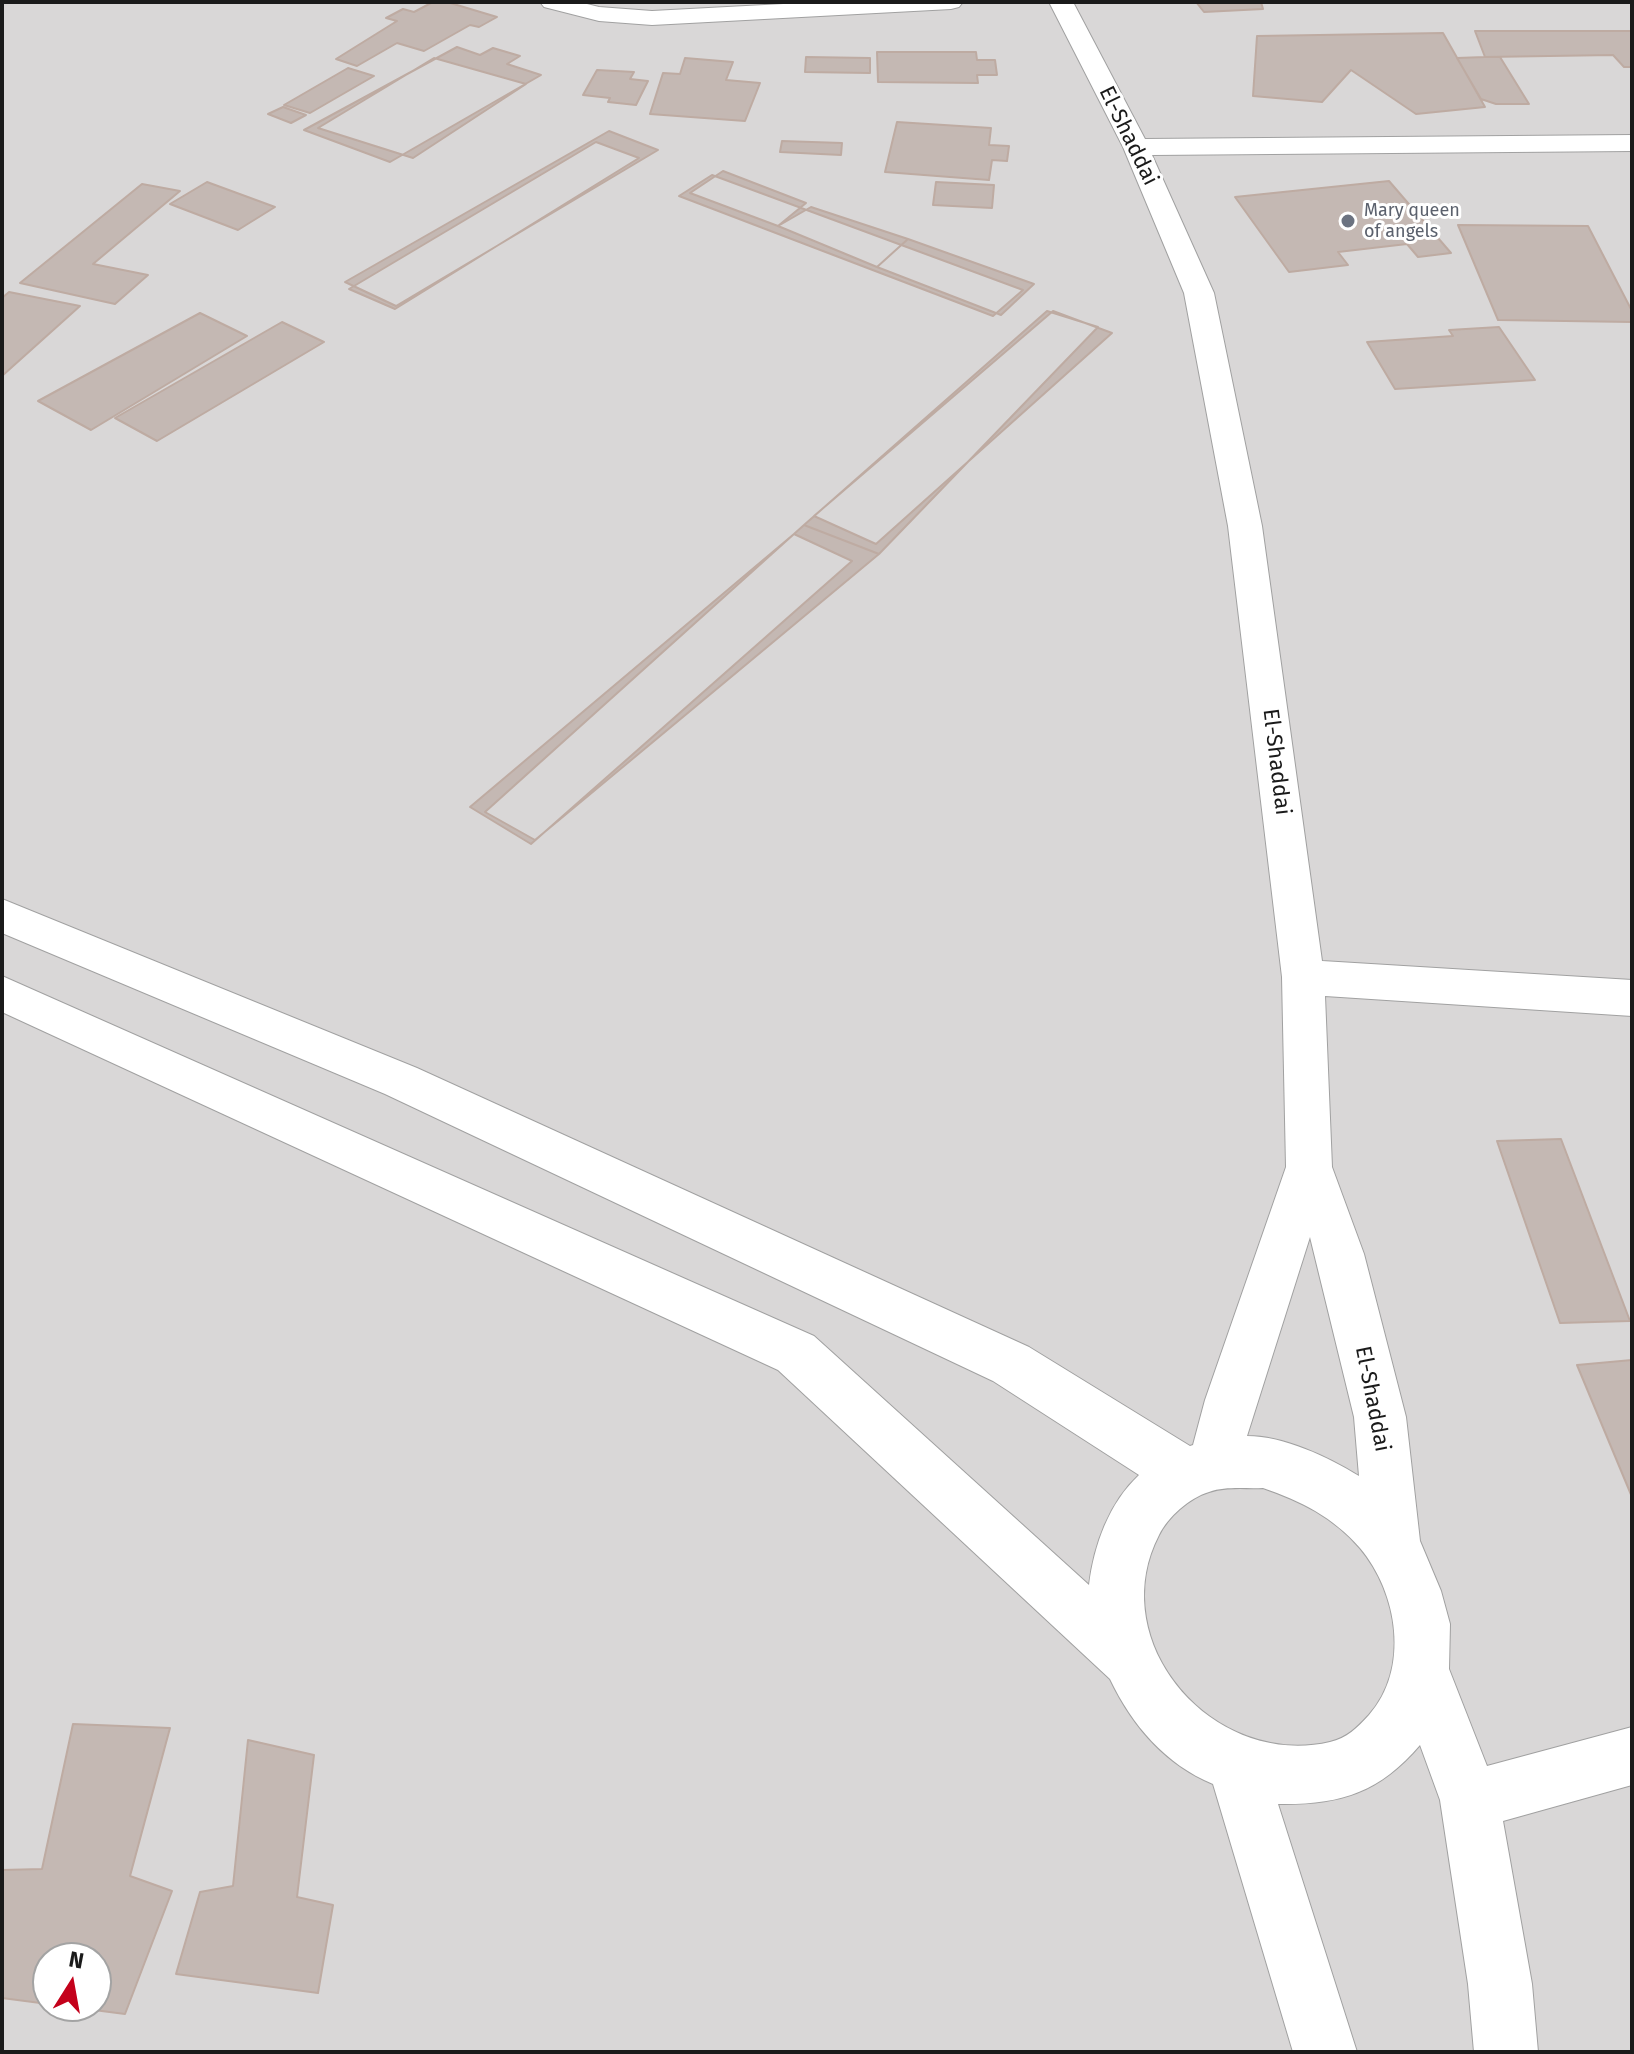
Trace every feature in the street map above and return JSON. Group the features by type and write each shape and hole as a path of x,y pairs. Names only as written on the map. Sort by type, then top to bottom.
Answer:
{"street":[{"path":"552,2 599,14 652,18 951,2"},
{"name":"El-Shaddai","path":"1061,2 1136,147 1199,293 1245,526 1303,977 1309,1167 1340,1254 1380,1417 1393,1547"},
{"path":"1136,147 1632,143"},
{"path":"2,915 401,1081 1011,1364 1200,1469"},
{"path":"1303,977 1632,998"},
{"path":"2,993 796,1353 1127,1658"},
{"path":"1200,1469 1244,1357 1309,1167"},
{"path":"1263,1462 1311,1477 1356,1506 1393,1547 1413,1587 1424,1629 1422,1672 1407,1715 1377,1750 1336,1772 1288,1779 1237,1767 1191,1741 1153,1703 1127,1658 1115,1611 1116,1566 1130,1527 1154,1496 1200,1469 1263,1462"},
{"path":"1422,1672 1470,1800 1500,1984 1506,2052"},
{"path":"1470,1800 1632,1756"},
{"path":"1237,1767 1325,2052"}],"shaded area":[{"path":"2,2 1632,2 1632,2052 2,2052"}],"building":[{"path":"433,2 447,2 497,17 479,27 470,25 424,51 397,43 357,66 336,59 397,21 386,18 403,9 414,12"},
{"path":"1196,2 1261,2 1263,9 1204,12"},
{"path":"1475,31 1632,31 1632,67 1624,67 1613,55 1485,57"},
{"path":"1443,33 1485,107 1416,114 1351,70 1322,102 1253,96 1257,36"},
{"path":"457,47 480,55 493,48 520,56 507,64 541,75 390,162 304,130"},
{"path":"877,52 976,52 977,60 995,60 997,75 977,75 978,83 878,82"},
{"path":"806,57 870,58 870,73 805,72"},
{"path":"1500,57 1529,104 1496,104 1481,99 1457,58"},
{"path":"434,58 526,84 413,158 318,128"},
{"path":"685,58 733,62 726,80 760,83 745,121 650,114 663,73 680,74"},
{"path":"348,68 374,76 310,113 284,105"},
{"path":"597,70 634,72 630,79 648,81 636,105 583,95"},
{"path":"283,107 306,115 291,123 268,114"},
{"path":"897,122 991,128 989,145 1009,146 1007,161 992,160 989,180 885,172"},
{"path":"609,131 658,150 396,306 345,282"},
{"path":"782,141 842,143 841,155 780,152"},
{"path":"596,142 639,158 395,309 349,289"},
{"path":"723,171 806,203 778,226 690,193"},
{"path":"712,175 1023,290 993,316 679,196"},
{"path":"1389,181 1451,253 1418,257 1407,244 1338,252 1348,265 1289,272 1235,197"},
{"path":"207,182 275,207 238,230 170,204"},
{"path":"936,182 994,185 992,208 933,205"},
{"path":"142,184 180,191 93,264 148,275 115,304 20,283"},
{"path":"811,207 908,239 877,267 778,226"},
{"path":"1458,225 1588,226 1632,311 1632,322 1498,320"},
{"path":"908,239 1034,284 1001,315 877,267"},
{"path":"9,292 80,306 2,376 2,298"},
{"path":"1047,311 1098,327 879,554 804,525"},
{"path":"1053,311 1112,333 876,544 814,516"},
{"path":"200,313 247,336 91,430 38,401"},
{"path":"282,322 324,342 157,441 115,418"},
{"path":"1499,327 1535,380 1395,389 1367,342 1453,336 1449,330"},
{"path":"804,525 879,554 535,840 485,812"},
{"path":"794,534 852,561 531,844 470,807"},
{"path":"1561,1139 1630,1321 1560,1323 1497,1141"},
{"path":"1632,1360 1632,1497 1577,1365"},
{"path":"73,1724 170,1728 130,1876 172,1891 125,2014 112,2012 112,1942 32,1942 32,2002 2,1998 2,1870 42,1869"},
{"path":"248,1740 314,1755 297,1897 333,1905 318,1993 176,1974 200,1892 233,1886"}],"place":[{"name":"Mary queen of angels","path":"1348,221"}]}
